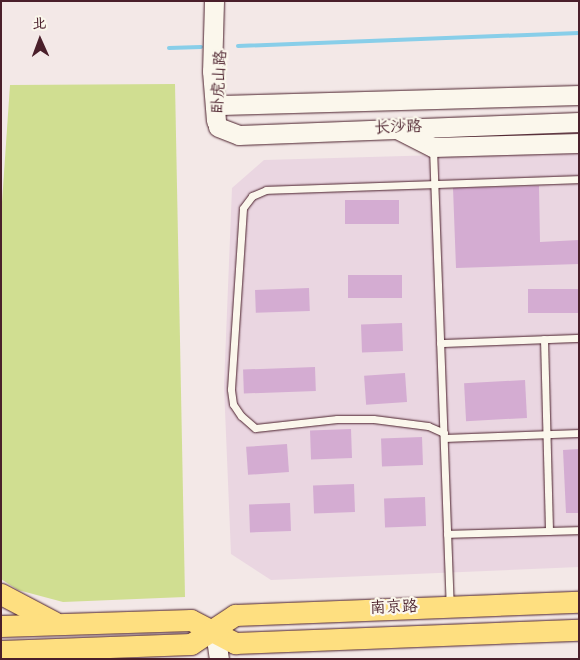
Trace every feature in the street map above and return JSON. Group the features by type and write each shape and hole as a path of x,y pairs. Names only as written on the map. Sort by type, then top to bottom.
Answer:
{"main road":[{"name":"卧虎山路","path":"214,1 213,106 218,127"},
{"name":"卧虎山路","path":"218,127 222,105 224,1"},
{"name":"长沙路","path":"222,105 579,95"},
{"name":"长沙路","path":"218,127 239,135 579,122"},
{"path":"396,129 433,147 579,144"},
{"path":"1,594 33,613 61,625"},
{"name":"南京路","path":"1,651 48,654 191,644 215,631 234,615 579,602"},
{"name":"南京路","path":"1,626 190,620 255,651 579,630"},
{"path":"215,631 219,659"},
{"path":"168,645 185,659"}],"lane":[{"path":"433,147 450,607"},
{"path":"579,179 434,186 266,190 252,196 242,208 231,389 237,410 255,428 336,419 373,419 428,426 444,436 579,433"},
{"path":"440,343 579,338"},
{"path":"544,339 550,531"},
{"path":"447,534 579,530"}],"shaded area":[{"path":"579,151 579,567 271,580 231,554 224,386 232,188 264,160"}],"green space":[{"path":"175,84 185,597 63,602 18,590 1,579 1,217 10,85"}],"building":[{"path":"539,186 540,242 579,240 579,264 456,268 453,188"},
{"path":"345,200 399,200 399,224 345,224"},
{"path":"348,275 402,275 402,298 348,298"},
{"path":"309,288 310,311 256,313 255,290"},
{"path":"528,289 579,289 579,313 528,313"},
{"path":"402,323 403,351 362,352 361,324"},
{"path":"315,367 316,391 244,393 243,370"},
{"path":"405,373 407,402 366,405 364,376"},
{"path":"525,380 527,418 466,421 464,383"},
{"path":"351,429 352,458 311,459 310,430"},
{"path":"422,437 423,465 382,466 381,438"},
{"path":"287,444 289,472 248,475 246,447"},
{"path":"579,449 579,513 566,513 563,450"},
{"path":"354,484 355,512 314,513 313,485"},
{"path":"425,497 426,526 385,527 384,498"},
{"path":"290,503 291,531 250,532 249,504"}],"waterway":[{"path":"238,46 579,33"},
{"path":"169,48 201,47"}]}
